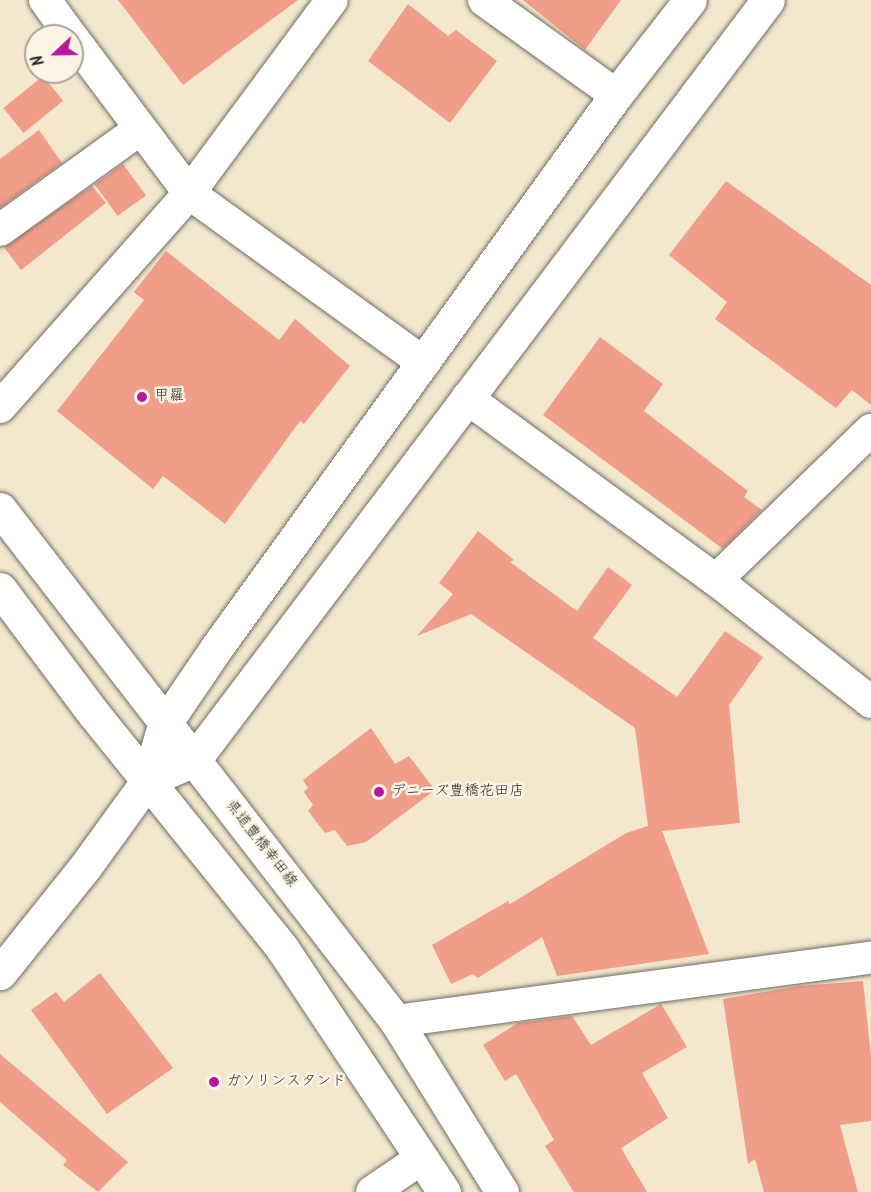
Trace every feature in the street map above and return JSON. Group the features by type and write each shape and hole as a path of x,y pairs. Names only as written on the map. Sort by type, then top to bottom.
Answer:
{"street":[{"path":"45,0 63,24"},
{"path":"0,407 189,193 332,0"},
{"path":"484,0 616,95"},
{"path":"0,973 85,867 148,780 164,725 616,95 690,0"},
{"path":"148,780 194,760 768,0"},
{"path":"84,53 189,193 424,363"},
{"path":"0,230 140,129"},
{"path":"467,398 716,580 871,702"},
{"path":"716,580 871,430"},
{"name":"県道豊橋幸田線","path":"0,509 164,725 194,760 396,1021 502,1192"},
{"path":"0,589 282,948 444,1192"},
{"path":"396,1021 871,958"},
{"path":"372,1192 422,1158"}],"building":[{"path":"118,0 298,0 183,85"},
{"path":"523,0 621,0 585,50"},
{"path":"408,4 448,36 456,30 497,61 450,123 368,61"},
{"path":"33,84 49,84 63,101 24,133 3,108"},
{"path":"39,130 62,163 0,208 0,159"},
{"path":"123,164 146,196 118,216 95,185"},
{"path":"726,181 871,285 871,405 852,390 836,408 715,319 727,302 669,255"},
{"path":"92,186 106,203 21,270 4,247"},
{"path":"166,251 279,340 295,319 350,366 304,424 300,421 225,524 163,476 153,489 57,411 144,300 134,292"},
{"path":"600,337 663,384 644,411 748,491 744,497 762,510 723,549 543,415"},
{"path":"478,531 514,560 510,562 577,611 608,567 632,585 593,638 677,697 725,631 763,657 729,705 740,823 662,831 709,954 557,976 542,937 478,978 473,974 451,984 432,945 508,901 510,904 626,833 648,826 635,728 471,614 417,636 453,594 439,583"},
{"path":"371,728 395,764 409,756 435,790 366,842 347,846 335,830 325,833 308,811 313,805 304,792 308,788 303,780"},
{"path":"100,973 173,1068 107,1114 31,1010 56,992 64,1002"},
{"path":"863,981 871,1056 871,1121 840,1125 858,1192 764,1192 755,1159 748,1164 723,999 799,986"},
{"path":"661,1004 687,1047 642,1073 668,1118 621,1148 647,1192 574,1192 545,1146 554,1140 516,1074 505,1081 483,1045 518,1023 572,1016 591,1045"},
{"path":"0,1054 128,1162 98,1192 63,1165 67,1160 0,1102"}],"place":[{"name":"甲羅","path":"142,397"},
{"name":"デニーズ豊橋花田店","path":"379,792"},
{"name":"ガソリンスタンド","path":"214,1082"}]}
